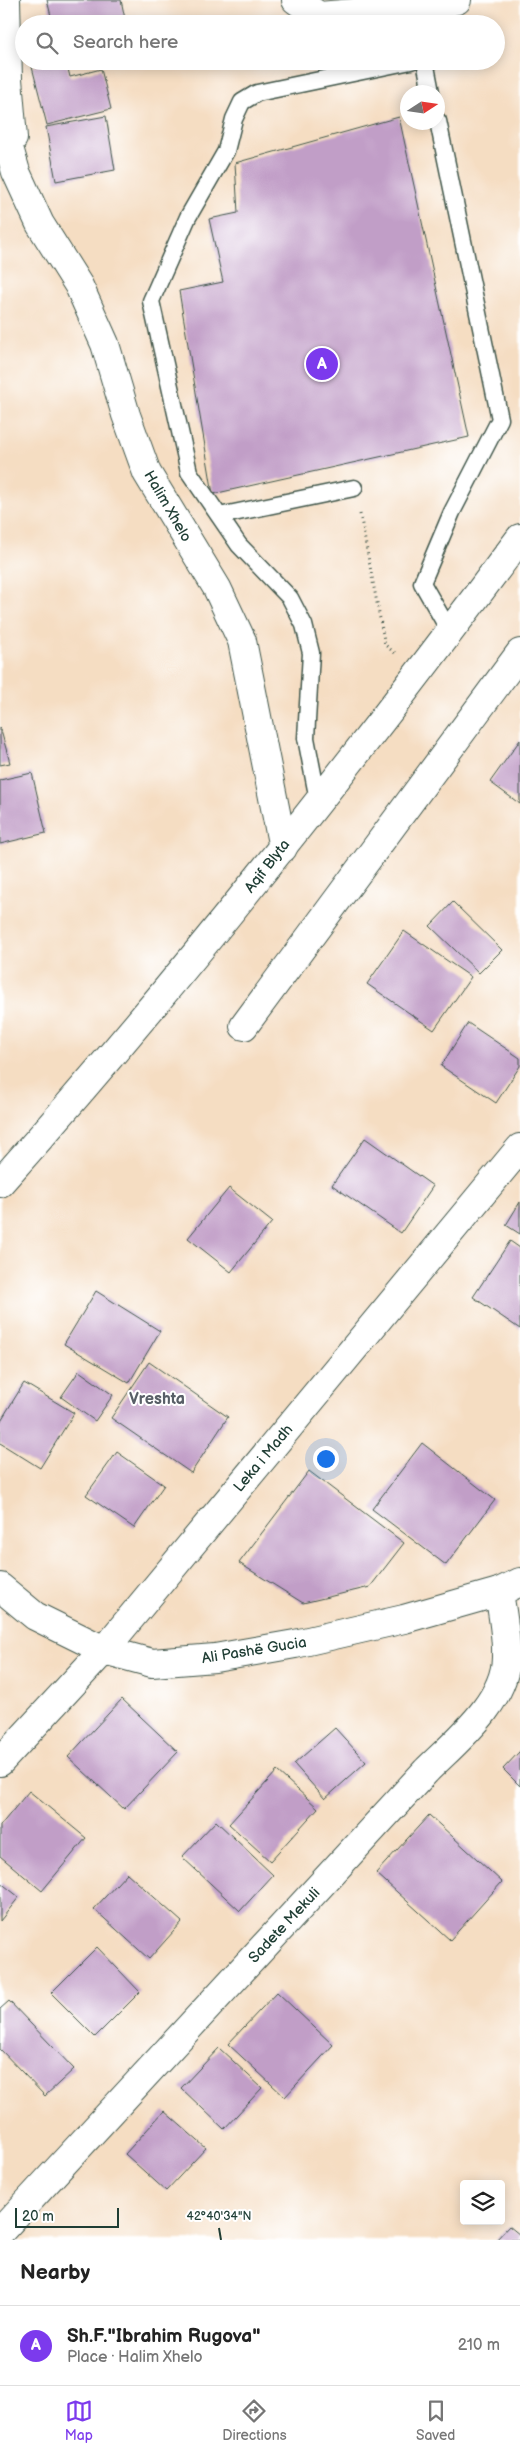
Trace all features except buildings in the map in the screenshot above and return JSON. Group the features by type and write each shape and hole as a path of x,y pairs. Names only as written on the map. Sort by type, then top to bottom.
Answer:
{"street":[{"path":"6,0 8,79 16,172"},
{"path":"296,0 318,15"},
{"path":"331,15 426,7 457,0"},
{"name":"Halim Xhelo","path":"0,117 16,172 40,224 79,286 105,344 126,415 148,473 217,588 242,641 282,848"},
{"name":"Aqif Blyta","path":"0,1184 173,984 282,848 450,632 520,538"},
{"path":"244,1026 520,653"},
{"name":"Leka i Madh","path":"0,1762 104,1650 520,1148"},
{"name":"Ali Pashë Gucia","path":"0,1587 35,1616 104,1650 152,1663 215,1658 295,1644 394,1622 510,1587"},
{"name":"Sadete Mekuli","path":"0,2232 426,1771 482,1715 498,1690 507,1659 510,1587"}],"lane":[{"path":"318,800 306,738 310,653 304,626 290,598 239,545 189,472 151,301 188,217 226,152 234,119 242,102 258,94 369,70"},
{"path":"427,70 430,85"},
{"path":"440,130 500,419 452,512 422,583 450,632"},
{"path":"219,516 354,488"}],"path":[{"path":"354,488 385,645 418,673"}],"place":[{"name":"Sh.F.\"Ibrahim Rugova\"","path":"322,364"}],"district":[{"name":"Vreshta","path":"157,1398"}]}
